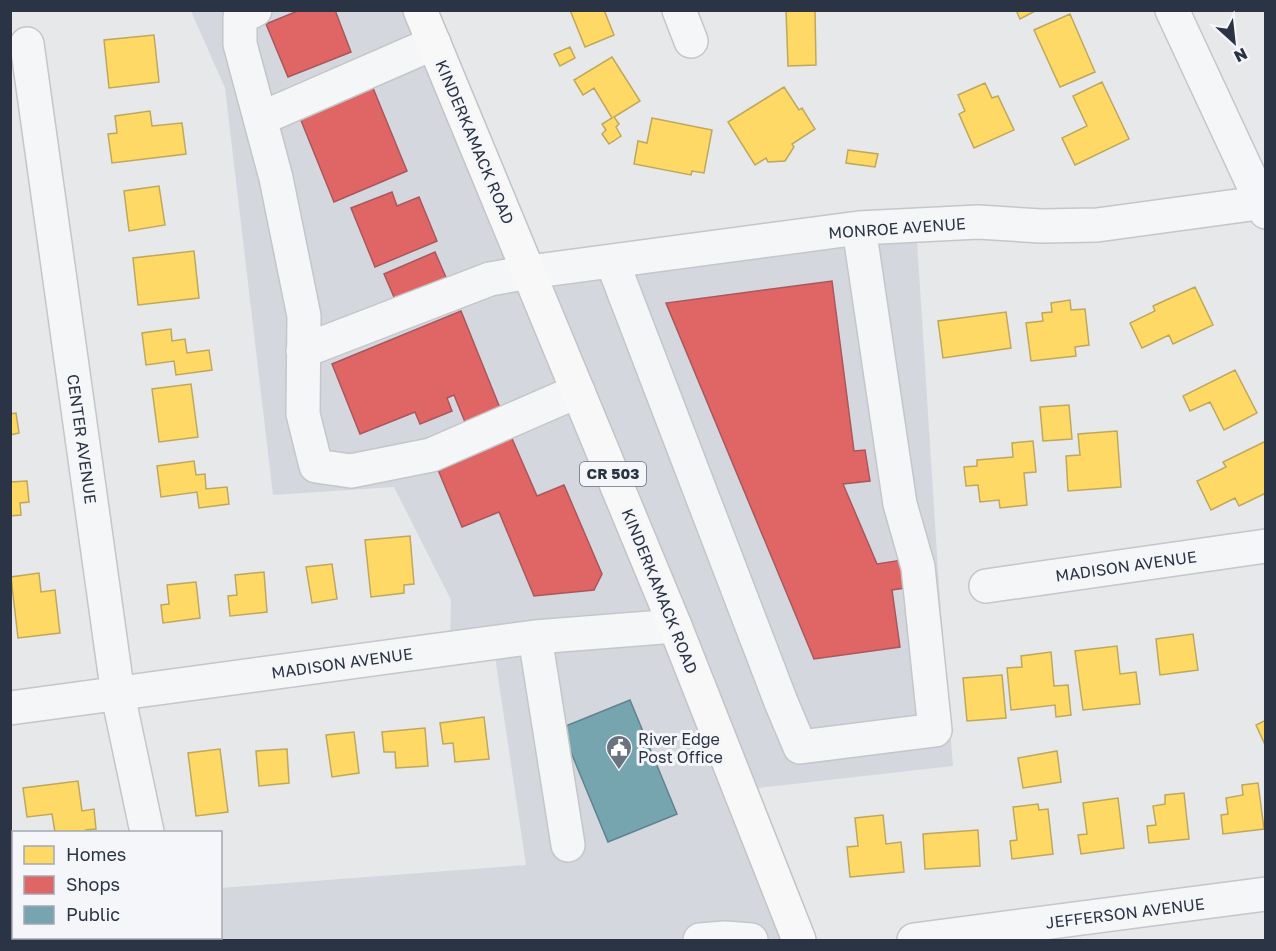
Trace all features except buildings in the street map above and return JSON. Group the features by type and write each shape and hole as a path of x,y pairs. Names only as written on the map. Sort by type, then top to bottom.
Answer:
{"main road":[{"name":"KINDERKAMACK ROAD","path":"420,10 675,626 799,940"}],"street":[{"path":"255,10 240,17 240,44 276,178 304,316 303,414 316,466 351,471 431,455 578,391"},
{"path":"679,10 691,41"},
{"path":"1172,10 1264,205"},
{"path":"260,119 434,43"},
{"name":"CENTER AVENUE","path":"27,44 118,695 147,831"},
{"name":"MONROE AVENUE","path":"303,351 490,279 529,272 859,228 978,222 1041,226 1097,225 1264,205"},
{"path":"612,261 800,747 935,730 918,567 900,504 859,228"},
{"name":"MADISON AVENUE","path":"986,585 1266,546"},
{"name":"MADISON AVENUE","path":"10,708 535,637 675,626"},
{"path":"535,637 568,845"},
{"name":"JEFFERSON AVENUE","path":"914,940 1266,894"},
{"path":"700,940 725,938 751,940"}],"shaded area":[{"path":"191,11 420,11 529,271 916,225 953,766 741,790 799,940 11,940 10,909 12,908 12,939 222,939 222,888 526,865 493,643 450,648 451,600 394,487 273,495 225,88"}],"place":[{"name":"River Edge Post Office","path":"619,771"}]}
